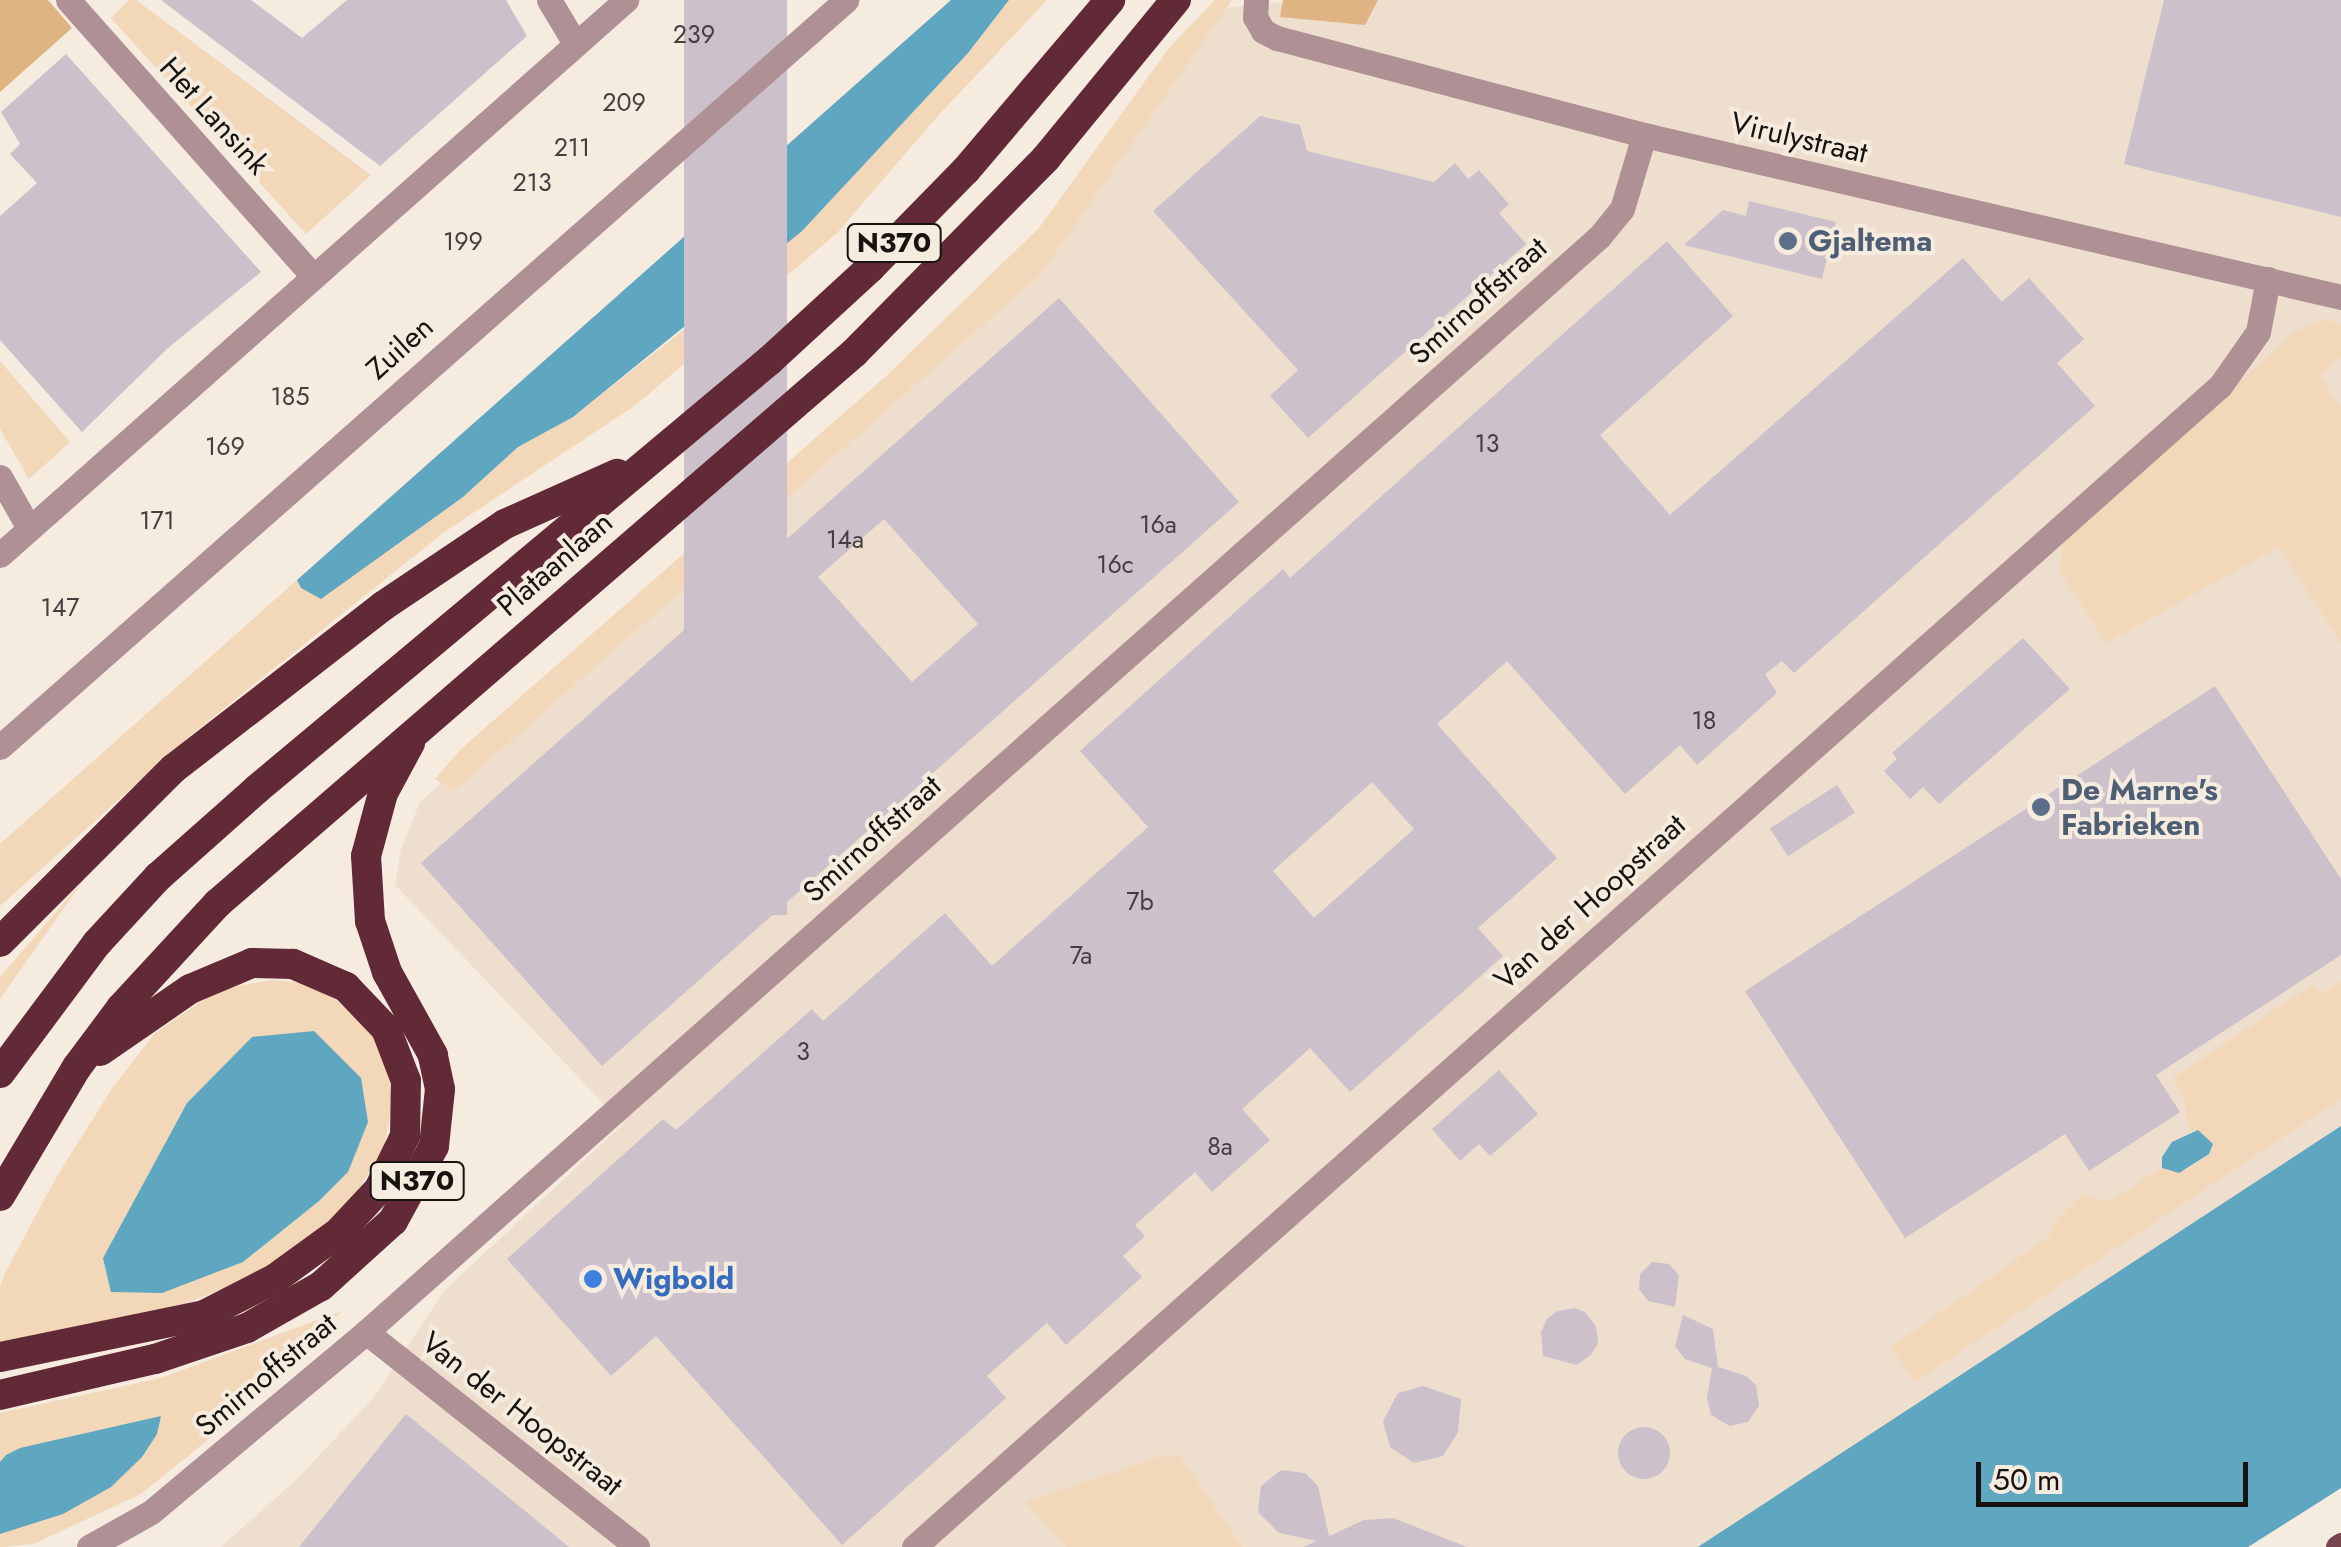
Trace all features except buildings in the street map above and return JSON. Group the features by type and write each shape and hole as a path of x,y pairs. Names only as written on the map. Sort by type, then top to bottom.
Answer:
{"highway":[{"name":"Plataanlaan","path":"0,1073 97,943 158,877 256,788 652,459 870,268 966,170 1110,0"},
{"name":"Plataanlaan","path":"0,1196 77,1067 121,1008 218,904 907,303 1046,158 1176,0"},
{"name":"N370","path":"0,942 173,768 382,606 504,524 652,459"},
{"name":"N370","path":"0,1395 156,1359 247,1328 320,1286 393,1220 434,1146 440,1089 433,1054 388,972 370,922 366,856 383,793 418,728"},
{"name":"N370","path":"0,1357 204,1315 276,1278 338,1233 379,1188 405,1136 406,1081 386,1030 346,987 293,964 252,963 190,989 77,1067"}],"street":[{"name":"Het Lansink","path":"68,0 312,274"},
{"path":"549,0 576,45"},
{"path":"0,555 312,274 626,0"},
{"name":"Zuilen","path":"0,747 846,0"},
{"name":"Virulystraat","path":"1256,8 1263,31 1277,38 1644,135 2341,297"},
{"name":"Smirnoffstraat","path":"90,1547 151,1512 366,1332 1599,237 1622,209 1644,135"},
{"name":"Van der Hoopstraat","path":"914,1547 2220,386 2258,332 2268,279"},
{"path":"0,478 29,528"},
{"name":"Van der Hoopstraat","path":"366,1332 637,1547"}],"shaded area":[{"path":"0,0 48,0 72,28 0,92"},
{"path":"129,0 136,0 371,175 306,234 111,18"},
{"path":"1009,0 1047,0 935,119 837,233 637,404 443,533 192,734 0,906 0,844 297,580 301,588 463,497 518,447 573,417 700,317 802,230 968,53"},
{"path":"1215,0 1232,0 1040,275 454,791 435,779 461,749 885,377 1039,228 1169,48"},
{"path":"1283,0 1378,0 1365,25 1280,17"},
{"path":"1295,0 2341,0 2341,1149 1746,1547 221,1547 298,1478 375,1396 444,1291 623,1124 395,885 401,850 420,802 1025,276 1217,9"},
{"path":"2324,319 2341,324 2341,357 2320,376 2341,408 2341,643 2279,547 2106,643 2060,571 2063,539 2295,332"},
{"path":"0,361 70,442 29,479 0,429"},
{"path":"85,878 0,999 0,977"},
{"path":"271,980 312,984 354,1012 383,1048 393,1101 383,1152 346,1207 304,1244 244,1280 185,1304 0,1342 0,1287 4,1275 57,1176 113,1087 155,1033 218,990","holes":["252,1037 348,1172 319,1201 243,1262 103,1258 187,1103"]},
{"path":"2341,981 2341,1099 1915,1382 1891,1347 2050,1236 2051,1226 2082,1194 2108,1202 2162,1168 2191,1168 2209,1154 2213,1144 2199,1130 2190,1131 2183,1096 2173,1078 2312,985 2320,994"},
{"path":"342,1311 262,1396 141,1494 33,1544 0,1547 0,1413 161,1378"},
{"path":"1164,1455 1179,1455 1242,1547 1067,1547 1025,1502"}],"water":[{"path":"951,0 1009,0 968,53 802,231 573,417 518,447 463,497 321,599 301,588 297,580"},
{"path":"314,1031 361,1078 368,1122 348,1172 319,1201 243,1262 162,1293 111,1292 103,1258 187,1103 252,1037"},
{"path":"2341,1126 2341,1488 2248,1547 1698,1547"},
{"path":"2198,1130 2213,1144 2209,1154 2179,1173 2162,1168 2162,1157 2172,1142"},
{"path":"161,1416 157,1434 142,1457 111,1487 63,1514 0,1534 0,1462 6,1455 20,1448"}],"place":[{"name":"Gjaltema","path":"1788,241"},
{"name":"De Marne's Fabrieken","path":"2041,807"},
{"name":"Wigbold","path":"593,1279"}]}
